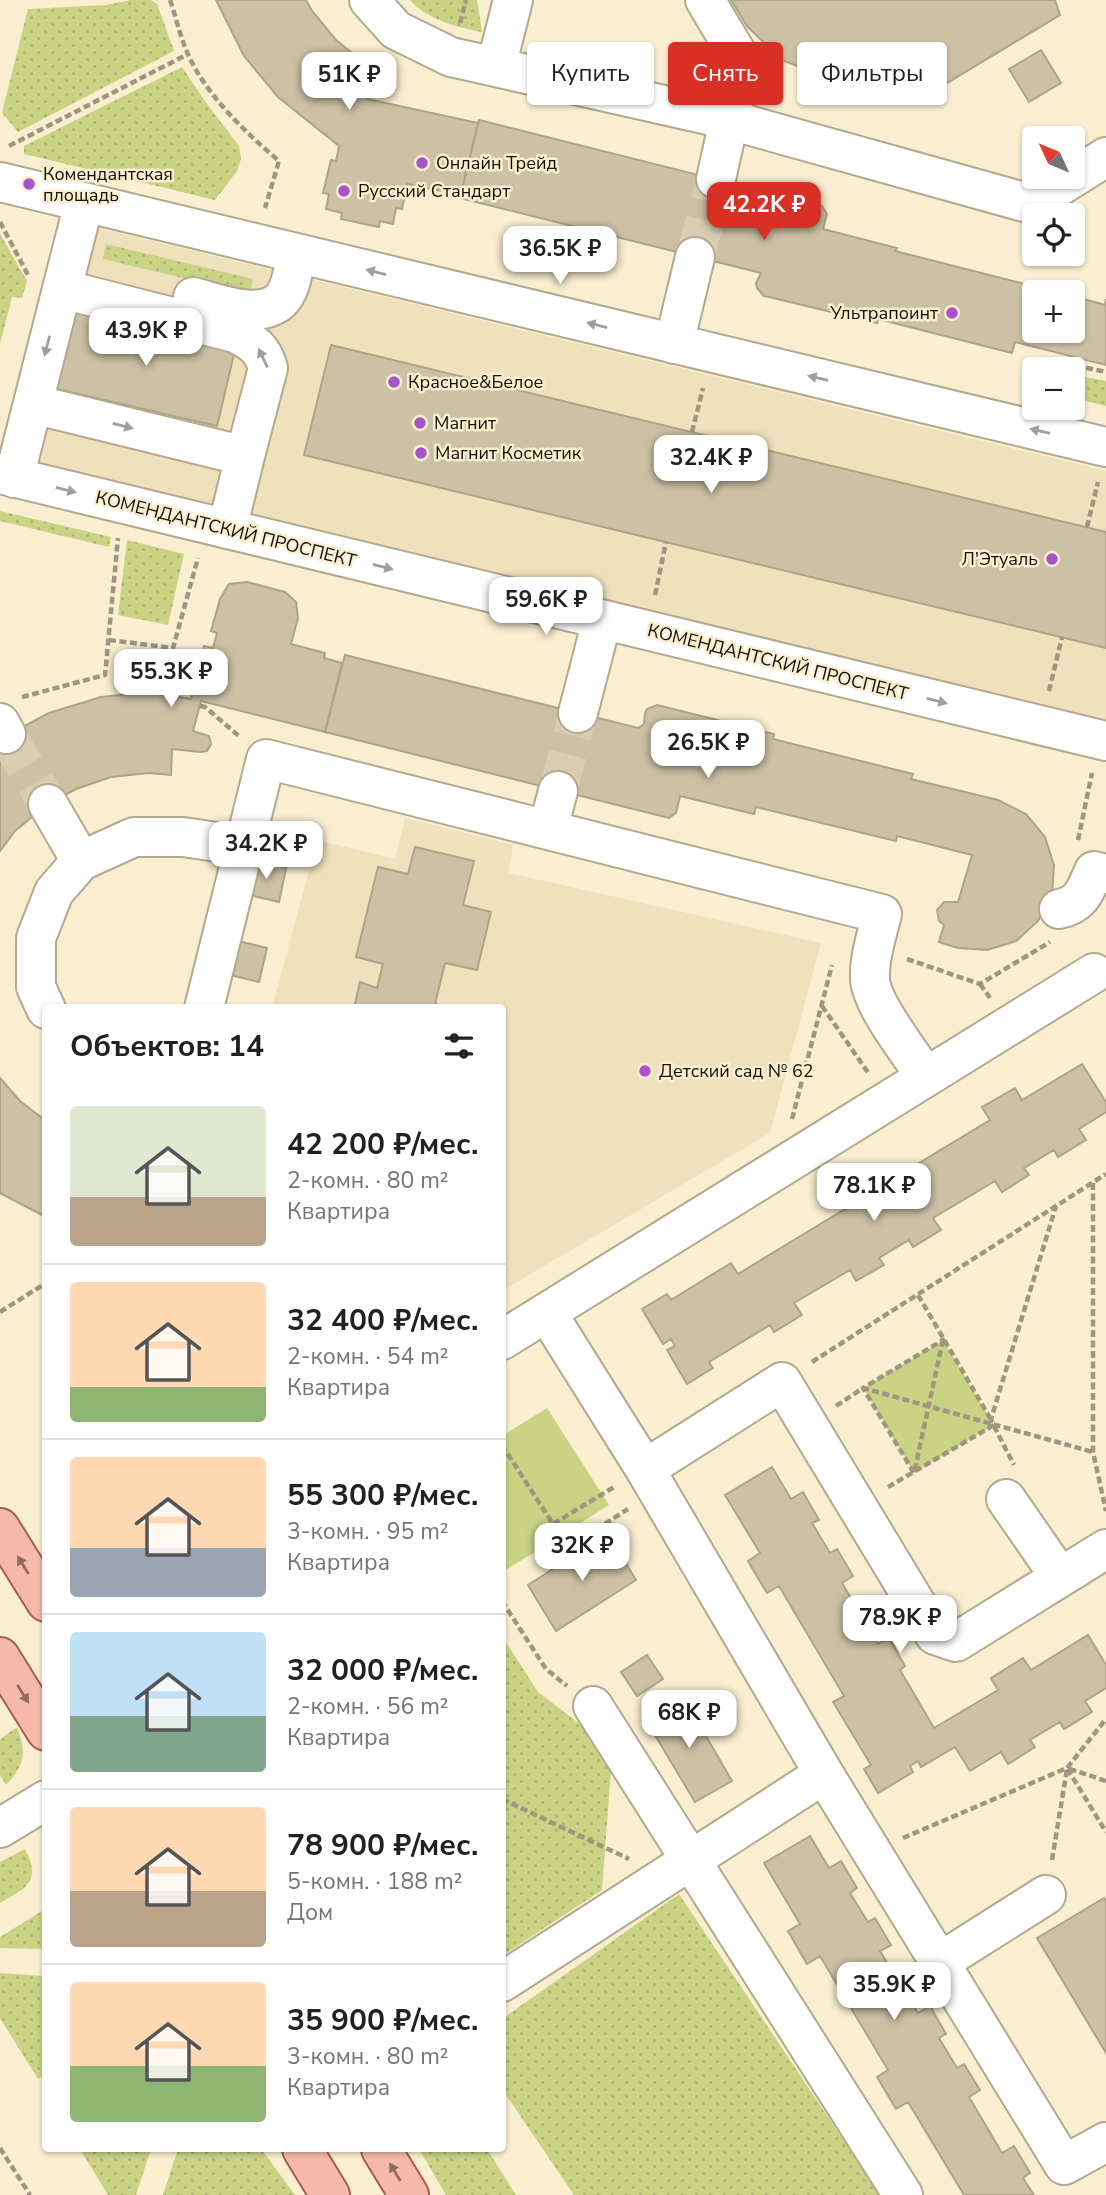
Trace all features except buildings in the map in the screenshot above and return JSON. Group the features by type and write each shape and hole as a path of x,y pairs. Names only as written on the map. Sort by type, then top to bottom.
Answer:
{"main road":[{"path":"0,1528 42,1596"},
{"path":"0,1657 42,1725"},
{"path":"304,2152 330,2195"},
{"path":"383,2152 409,2195"}],"street":[{"path":"369,0 396,30 451,57 730,120 1031,204 1106,157"},
{"path":"496,67 513,0"},
{"path":"705,0 742,62 716,179"},
{"path":"4,165 84,203 712,353 1103,462"},
{"path":"7,476 33,404 53,278 84,203"},
{"path":"53,278 253,309 268,307 281,300 289,287 297,253"},
{"path":"674,344 695,257"},
{"path":"53,278 235,333 257,346 265,356 268,368 245,456 214,540"},
{"path":"33,404 245,456"},
{"name":"КОМЕНДАНТСКИЙ ПРОСПЕКТ","path":"7,476 214,540 602,620 1106,741"},
{"path":"578,713 602,620"},
{"path":"205,1004 266,759 882,914 870,965 870,982 876,1000 926,1077"},
{"path":"548,829 558,791"},
{"path":"48,804 81,861"},
{"path":"44,1004 36,987 36,938 54,892 81,861 134,837 183,837 244,846"},
{"path":"1059,909 1072,906 1084,895 1094,871 1106,874"},
{"path":"506,1337 926,1077 1102,973"},
{"path":"547,1313 651,1480 824,1774 1065,2165 1106,2142"},
{"path":"651,1480 782,1382 935,1634 956,1642 1106,1549"},
{"path":"1006,1499 1060,1577"},
{"path":"593,1706 678,1867 903,2195"},
{"path":"506,1979 824,1774"},
{"path":"0,1828 42,1802"},
{"path":"940,1962 1046,1895"}],"path":[{"path":"170,0 188,54 222,105 248,135 279,161 261,219"},
{"path":"4,165 188,54"},
{"path":"0,222 53,278"},
{"path":"692,432 712,353"},
{"path":"1085,368 1106,372"},
{"path":"1087,527 1103,462"},
{"path":"6,719 105,675 118,531"},
{"path":"188,698 189,693 173,648 214,540"},
{"path":"648,631 666,542"},
{"path":"1041,726 1062,637"},
{"path":"109,640 173,648"},
{"path":"200,706 205,707 266,759"},
{"path":"779,1168 847,904"},
{"path":"821,1005 888,1101"},
{"path":"782,1382 1106,1174"},
{"path":"1093,1183 1093,1452 1106,1511"},
{"path":"990,1419 1056,1206"},
{"path":"0,1312 42,1286"},
{"path":"918,1295 994,1425"},
{"path":"809,1423 943,1340"},
{"path":"914,1473 943,1340"},
{"path":"863,1388 1093,1452"},
{"path":"863,1388 914,1473"},
{"path":"856,1505 994,1425"},
{"path":"506,1452 553,1524 651,1480"},
{"path":"567,1561 561,1552 651,1480"},
{"path":"506,1607 546,1669 593,1706"},
{"path":"872,1851 1067,1768 1106,1719"},
{"path":"1067,1768 1106,1781"},
{"path":"1067,1768 1106,1832"},
{"path":"1046,1895 1067,1768"},
{"path":"506,1801 678,1867"},
{"path":"0,2148 30,2195"}],"shaded area":[{"path":"65,220 1106,471 1106,722 0,454 0,445"},
{"name":"Детский сад № 62","path":"405,818 513,845 509,873 821,943 770,1133 506,1289 506,1004 273,1004 317,840 395,859"}],"green space":[{"path":"131,0 151,0 157,4 174,51 18,132 2,113 28,9 106,5"},
{"path":"410,0 477,0 482,32 434,17"},
{"path":"182,67 239,146 241,159 237,171 215,200 24,154 24,146"},
{"path":"0,234 27,281 22,298 12,297 0,344"},
{"path":"106,244 253,279 250,294 103,259"},
{"path":"1085,377 1106,381 1106,406 1085,401"},
{"path":"0,511 111,537 109,547 0,521"},
{"path":"127,540 184,554 168,625 118,615"},
{"path":"943,1340 994,1425 914,1473 863,1388"},
{"path":"547,1408 609,1505 506,1570 506,1434"},
{"path":"506,1642 538,1692 581,1725 611,1771 602,1890 506,1953"},
{"path":"17,1727 22,1744 22,1758 17,1771 6,1785 0,1775 0,1739"},
{"path":"25,1849 32,1876 24,1888 0,1903 0,1862"},
{"path":"679,1894 880,2195 574,2195 506,2095 506,2016"},
{"path":"42,1911 42,1949 0,1948 0,1937"},
{"path":"0,1973 42,1976 42,2076 38,2079 0,2018"},
{"path":"82,2152 150,2152 136,2195 108,2195"},
{"path":"177,2152 263,2152 295,2195 163,2195"},
{"path":"421,2152 489,2152 516,2195 446,2195"}],"tunnel":[{"path":"695,257 716,179"},
{"path":"558,791 578,713"},
{"path":"6,734 48,804"}],"place":[{"name":"Онлайн Трейд","path":"422,163"},
{"name":"Комендантская площадь","path":"29,184"},
{"name":"Русский Стандарт","path":"344,191"},
{"name":"Ультрапоинт","path":"952,313"},
{"name":"Красное&Белое","path":"394,382"},
{"name":"Магнит","path":"420,423"},
{"name":"Магнит Косметик","path":"421,453"},
{"name":"Л'Этуаль","path":"1052,559"},
{"name":"Детский сад № 62","path":"645,1071"}]}
